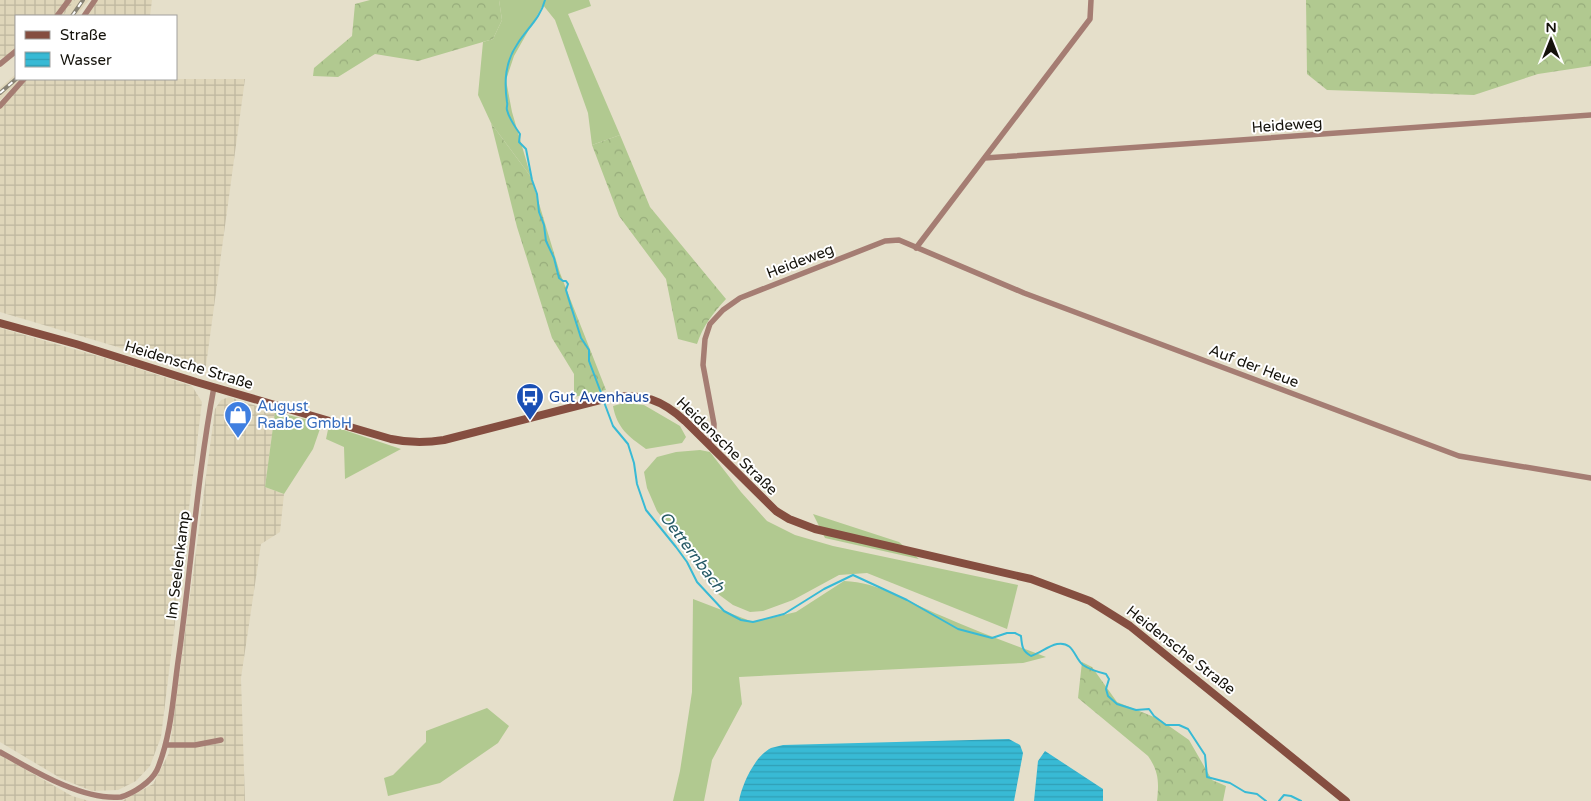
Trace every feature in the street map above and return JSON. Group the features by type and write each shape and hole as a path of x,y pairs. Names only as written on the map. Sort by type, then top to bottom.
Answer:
{"main road":[{"name":"Heidensche Straße","path":"0,323 100,351 391,439 419,443 444,440 612,397 630,395 646,397 672,409 776,511 804,526 1031,580 1090,602 1110,612 1169,656 1346,801"}],"street":[{"path":"58,15 69,0"},
{"path":"85,15 96,0"},
{"path":"916,248 1090,19 1091,0"},
{"path":"0,64 15,52"},
{"path":"0,106 23,80"},
{"name":"Heideweg","path":"985,158 1591,115"},
{"name":"Heideweg","path":"707,443 714,433 714,424 703,365 704,339 710,324 723,310 740,298 885,241 899,240 916,248"},
{"name":"Auf der Heue","path":"916,248 1024,293 1459,456 1591,478"},
{"name":"Im Seelenkamp","path":"0,752 65,789 101,799 121,797 147,783 156,772 166,745 214,387"},
{"path":"166,745 195,745 221,740"}],"shaded area":[{"path":"0,0 75,0 64,15 15,15 15,52 0,59"},
{"path":"75,0 89,0 77,15 64,15"},
{"path":"94,0 152,0 150,15 83,15"},
{"path":"15,75 15,80 20,80 0,100 0,88"},
{"path":"245,79 205,373 0,312 0,102 25,80"},
{"path":"0,328 105,358 192,386 202,402 161,737 150,766 136,781 118,790 92,791 62,779 0,742"},
{"path":"229,397 275,412 265,487 284,494 280,532 261,544 241,678 245,801 122,801 153,784 169,753 215,409 221,400"},
{"path":"0,755 72,796 89,801 0,801"}],"green space":[{"path":"370,0 499,0 502,20 493,39 418,61 375,54 338,77 313,76 314,68 352,36 355,4"},
{"path":"499,0 589,0 591,6 568,14 620,135 592,145 588,113 555,20 543,5 514,56 506,80 512,112 531,177 491,123 478,95 483,42 493,39 502,20"},
{"path":"1306,0 1591,0 1591,66 1538,74 1474,95 1327,90 1307,74"},
{"path":"491,123 531,177 560,273 606,390 574,397 574,374 552,338 517,227"},
{"path":"620,135 650,207 726,299 709,320 697,344 678,339 666,279 619,216 592,145"},
{"path":"624,403 644,405 680,426 686,437 682,443 646,449 624,431 617,420 613,406"},
{"path":"275,412 322,423 313,449 284,494 265,487"},
{"path":"329,425 401,449 345,479 344,447 326,439"},
{"path":"700,450 710,452 741,492 767,521 795,535 833,546 1018,585 1007,629 867,573 839,575 793,600 763,611 750,612 733,605 714,591 698,570 677,537 657,511 647,488 644,472 657,457 676,452"},
{"path":"813,514 899,542 919,559 825,538"},
{"path":"844,581 857,582 882,589 968,627 1046,657 1023,663 739,677 742,704 712,760 704,801 673,801 680,771 692,692 693,599 753,622 796,612"},
{"path":"1082,662 1092,667 1117,702 1159,719 1189,740 1212,780 1226,786 1223,801 1157,801 1157,777 1148,756 1078,698"},
{"path":"487,708 509,726 498,743 440,783 388,796 384,778 393,775 426,742 426,731"}],"water":[{"path":"1009,739 1020,745 1023,753 1014,801 739,801 746,779 760,757 771,748 783,745"},
{"path":"1045,751 1103,789 1103,801 1034,801 1038,761"}],"waterway":[{"name":"Oetternbach","path":"545,0 537,17 510,57 506,72 507,109 520,134 519,142 526,149 546,241 554,258 559,278 568,284 566,290 569,300 581,338 589,350 589,361 603,398"},
{"name":"Oetternbach","path":"604,402 613,426 628,444 634,463 637,484 646,510 687,562 697,582 724,611 741,620 753,622 784,614 824,589 853,575 907,600 958,629 992,638 1007,633 1015,633 1021,636 1023,648 1031,656 1057,644 1067,645 1083,665 1091,670 1106,674 1109,679 1106,689 1108,696 1117,704 1136,710 1149,709 1154,716 1166,725 1179,725 1188,729 1205,755 1207,777 1230,783 1245,792 1257,794 1266,801"},
{"name":"Oetternbach","path":"1279,801 1284,795 1301,801"}],"railway":[{"path":"73,15 83,0"},
{"path":"0,93 15,80"}],"place":[{"name":"Gut Avenhaus","path":"530,421"},
{"name":"August Raabe GmbH","path":"238,439"}]}
